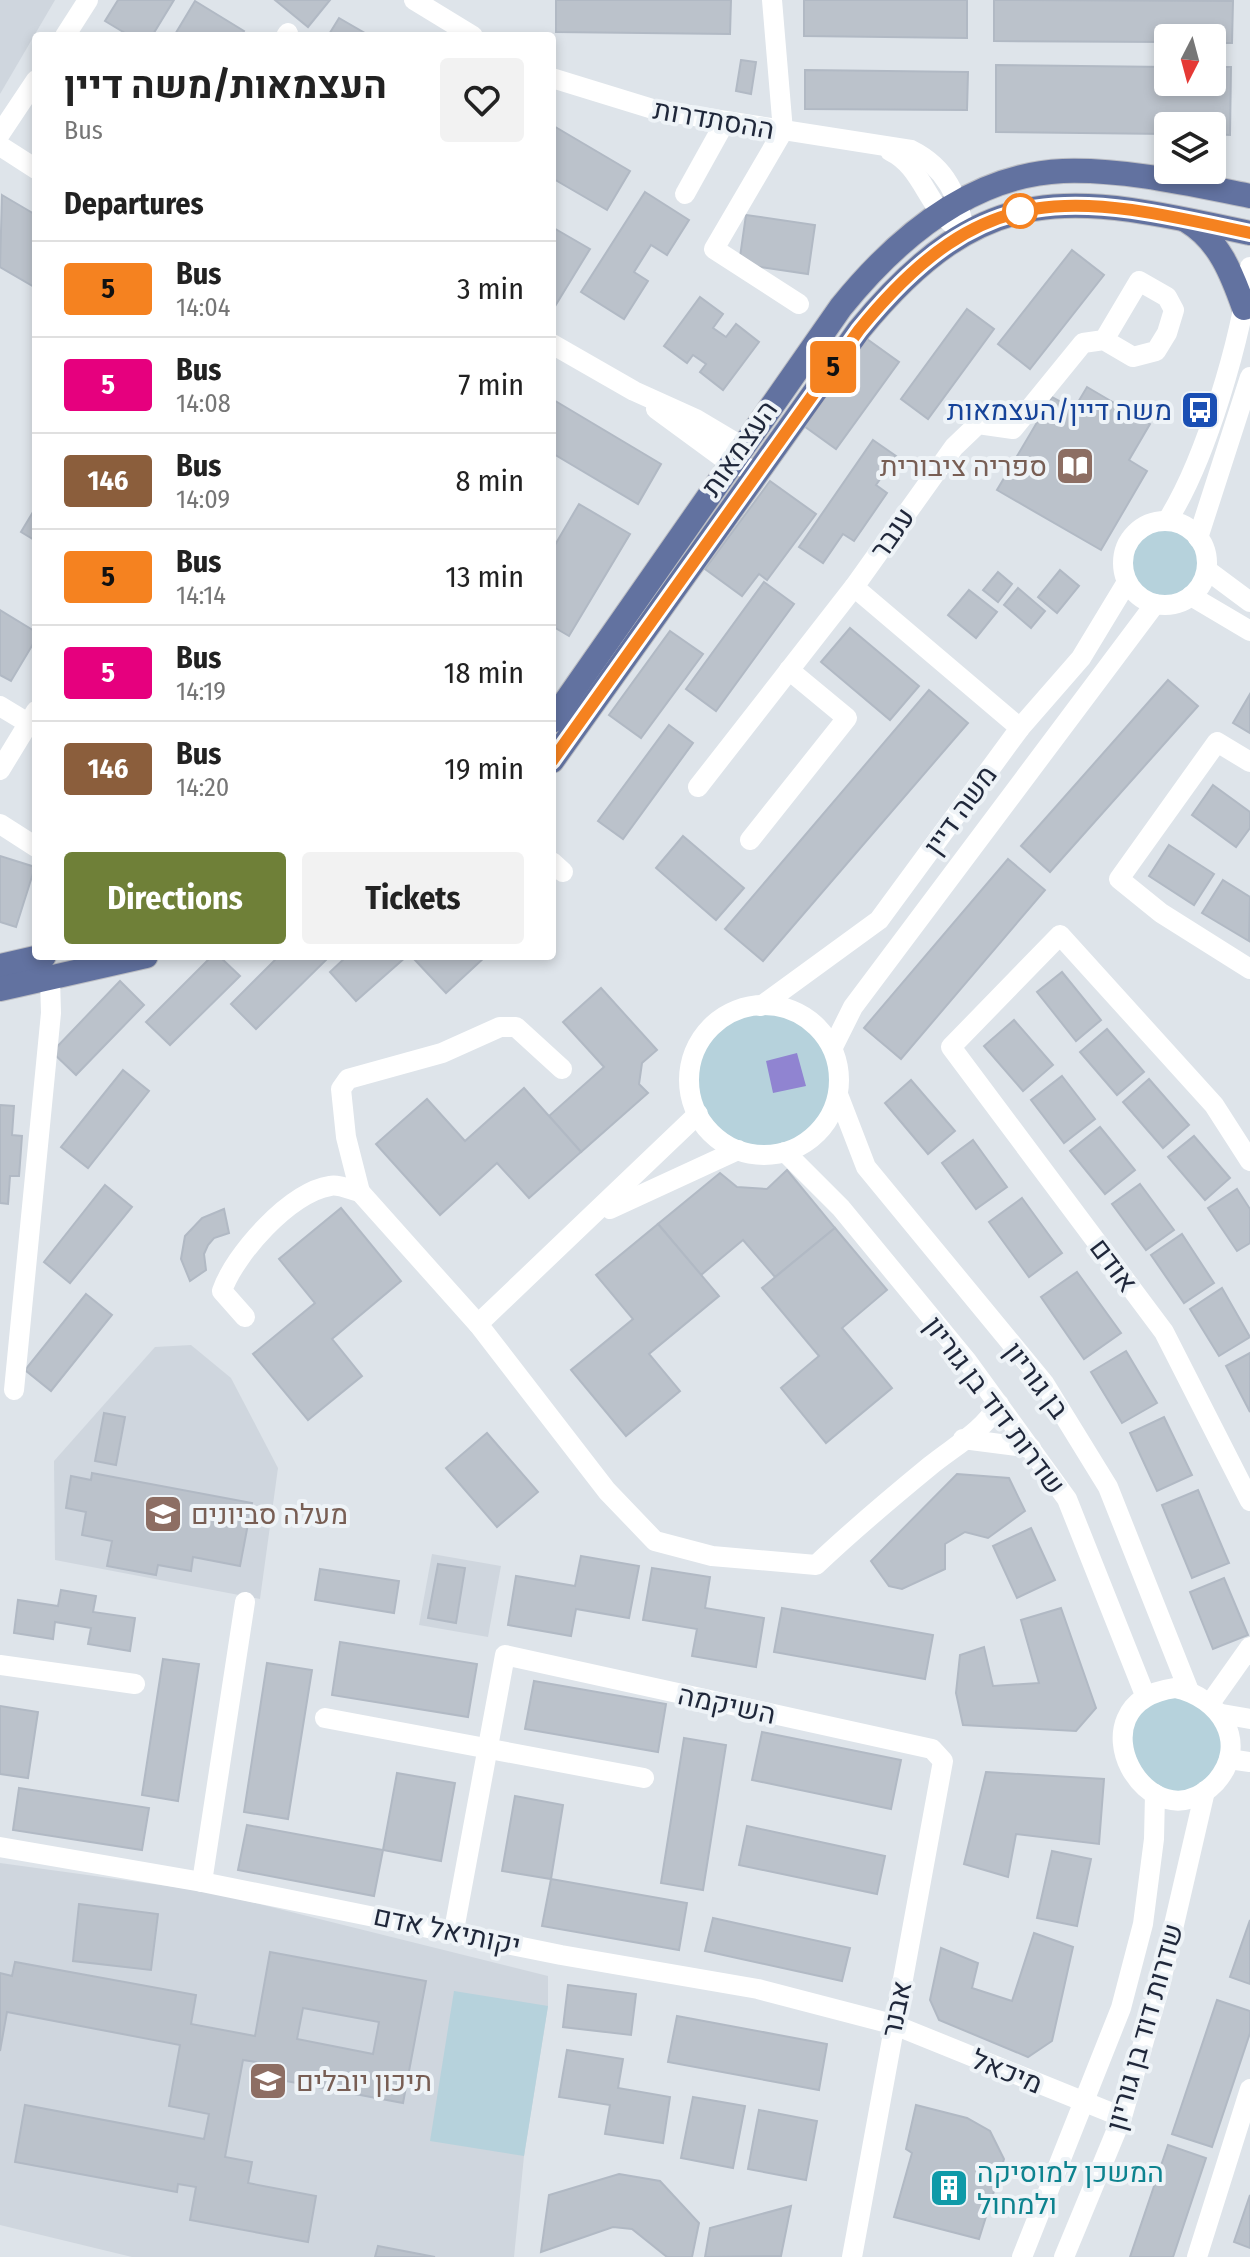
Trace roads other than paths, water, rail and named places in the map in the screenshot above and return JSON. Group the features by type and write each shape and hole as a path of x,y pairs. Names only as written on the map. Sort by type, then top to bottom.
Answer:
{"main road":[{"name":"העצמאות","path":"556,715 861,283 901,242 949,208 997,186 1060,171 1102,172 1250,196"},
{"name":"העצמאות","path":"556,755 877,308 929,258 965,234 1012,213 1044,205 1120,207 1250,233"},
{"path":"1185,219 1205,235 1220,253 1244,308"},
{"path":"0,966 47,967 110,960"},
{"path":"0,989 47,967"}],"street":[{"path":"68,32 88,0"},
{"path":"414,0 466,32"},
{"path":"772,0 783,131 714,249 799,304"},
{"name":"ההסתדרות","path":"556,79 615,100 725,122 911,150 943,172 949,208 965,234"},
{"path":"0,134 32,86"},
{"path":"685,194 725,122"},
{"path":"0,146 32,166"},
{"path":"1167,521 1186,487 1225,376 1244,308 1250,267"},
{"name":"ענבר","path":"698,787 854,587 954,447 978,424 1013,429 1083,343 1104,340"},
{"path":"556,346 634,391 696,419 737,456 760,471"},
{"path":"1198,538 1250,377"},
{"path":"1167,521 1181,524 1198,538 1207,556 1207,570 1202,583 1191,596 1168,606 1155,604 1142,599 1127,582 1123,564 1131,538 1153,523 1167,521"},
{"path":"1207,570 1250,602"},
{"name":"משה דיין","path":"761,1006 879,920 1020,728 1081,658 1127,582"},
{"name":"ענבר","path":"854,587 1020,728"},
{"path":"1191,596 1250,631"},
{"name":"משה דיין","path":"833,1047 853,1007 1155,604"},
{"path":"750,840 847,718 789,670"},
{"path":"0,706 32,717 0,770"},
{"path":"1250,762 1217,742 1119,879 1161,913 1250,969"},
{"path":"0,824 32,844"},
{"name":"אודם","path":"1250,1161 1214,1105 1060,935 951,1047 1164,1332 1250,1501"},
{"path":"14,1390 51,1013 47,967"},
{"path":"747,1006 797,1012 818,1026 833,1047 840,1072 839,1097 829,1120 812,1139 785,1152 766,1156 738,1150 720,1141 698,1114 688,1078 693,1054 705,1033 723,1016 747,1006"},
{"path":"562,1069 516,1027 500,1027 442,1053 348,1079 341,1089 346,1137 360,1192 478,1324 637,1525 655,1541 712,1556 816,1565 862,1522 963,1439 986,1425 999,1404"},
{"name":"בן גוריון","path":"839,1097 866,1167 1044,1383 1108,1487 1189,1691"},
{"path":"478,1324 698,1114"},
{"path":"592,1218 738,1150"},
{"name":"שדרות דוד בן גוריון","path":"785,1152 841,1208 999,1404 1067,1499 1145,1695"},
{"path":"245,1317 222,1291 227,1274 256,1238 301,1197 331,1185 360,1192"},
{"path":"963,1439 1031,1448"},
{"path":"202,1882 245,1602"},
{"path":"1216,1708 1250,1647"},
{"name":"השיקמה","path":"486,1748 505,1655 932,1749 943,1761"},
{"path":"0,1665 135,1684"},
{"path":"1216,1708 1240,1760 1205,1791 1185,1798 1155,1794 1137,1782 1123,1756 1124,1732 1135,1705 1145,1695 1175,1688 1189,1691 1216,1708 1250,1719"},
{"path":"325,1718 644,1778"},
{"path":"454,1930 486,1748"},
{"name":"אבנר","path":"852,2257 892,2024 943,1761"},
{"name":"שדרות דוד בן גוריון","path":"1064,2257 1122,2117 1160,1985 1205,1791"},
{"path":"1022,2257 1121,2008 1143,1924 1154,1839 1155,1794"},
{"name":"יקותיאל אדם","path":"0,1847 454,1930 561,1955 758,1989 892,2024"},
{"name":"מיכאל","path":"892,2024 1122,2117"},
{"path":"1197,2257 1250,2089"}],"place":[{"name":"משה דיין/העצמאות","path":"1200,410"},
{"name":"ספריה ציבורית","path":"1075,466"},
{"name":"מעלה סביונים","path":"163,1514"},
{"name":"תיכון יובלים","path":"268,2081"},
{"name":"המשכן למוסיקה ולמחול","path":"949,2188"}]}
